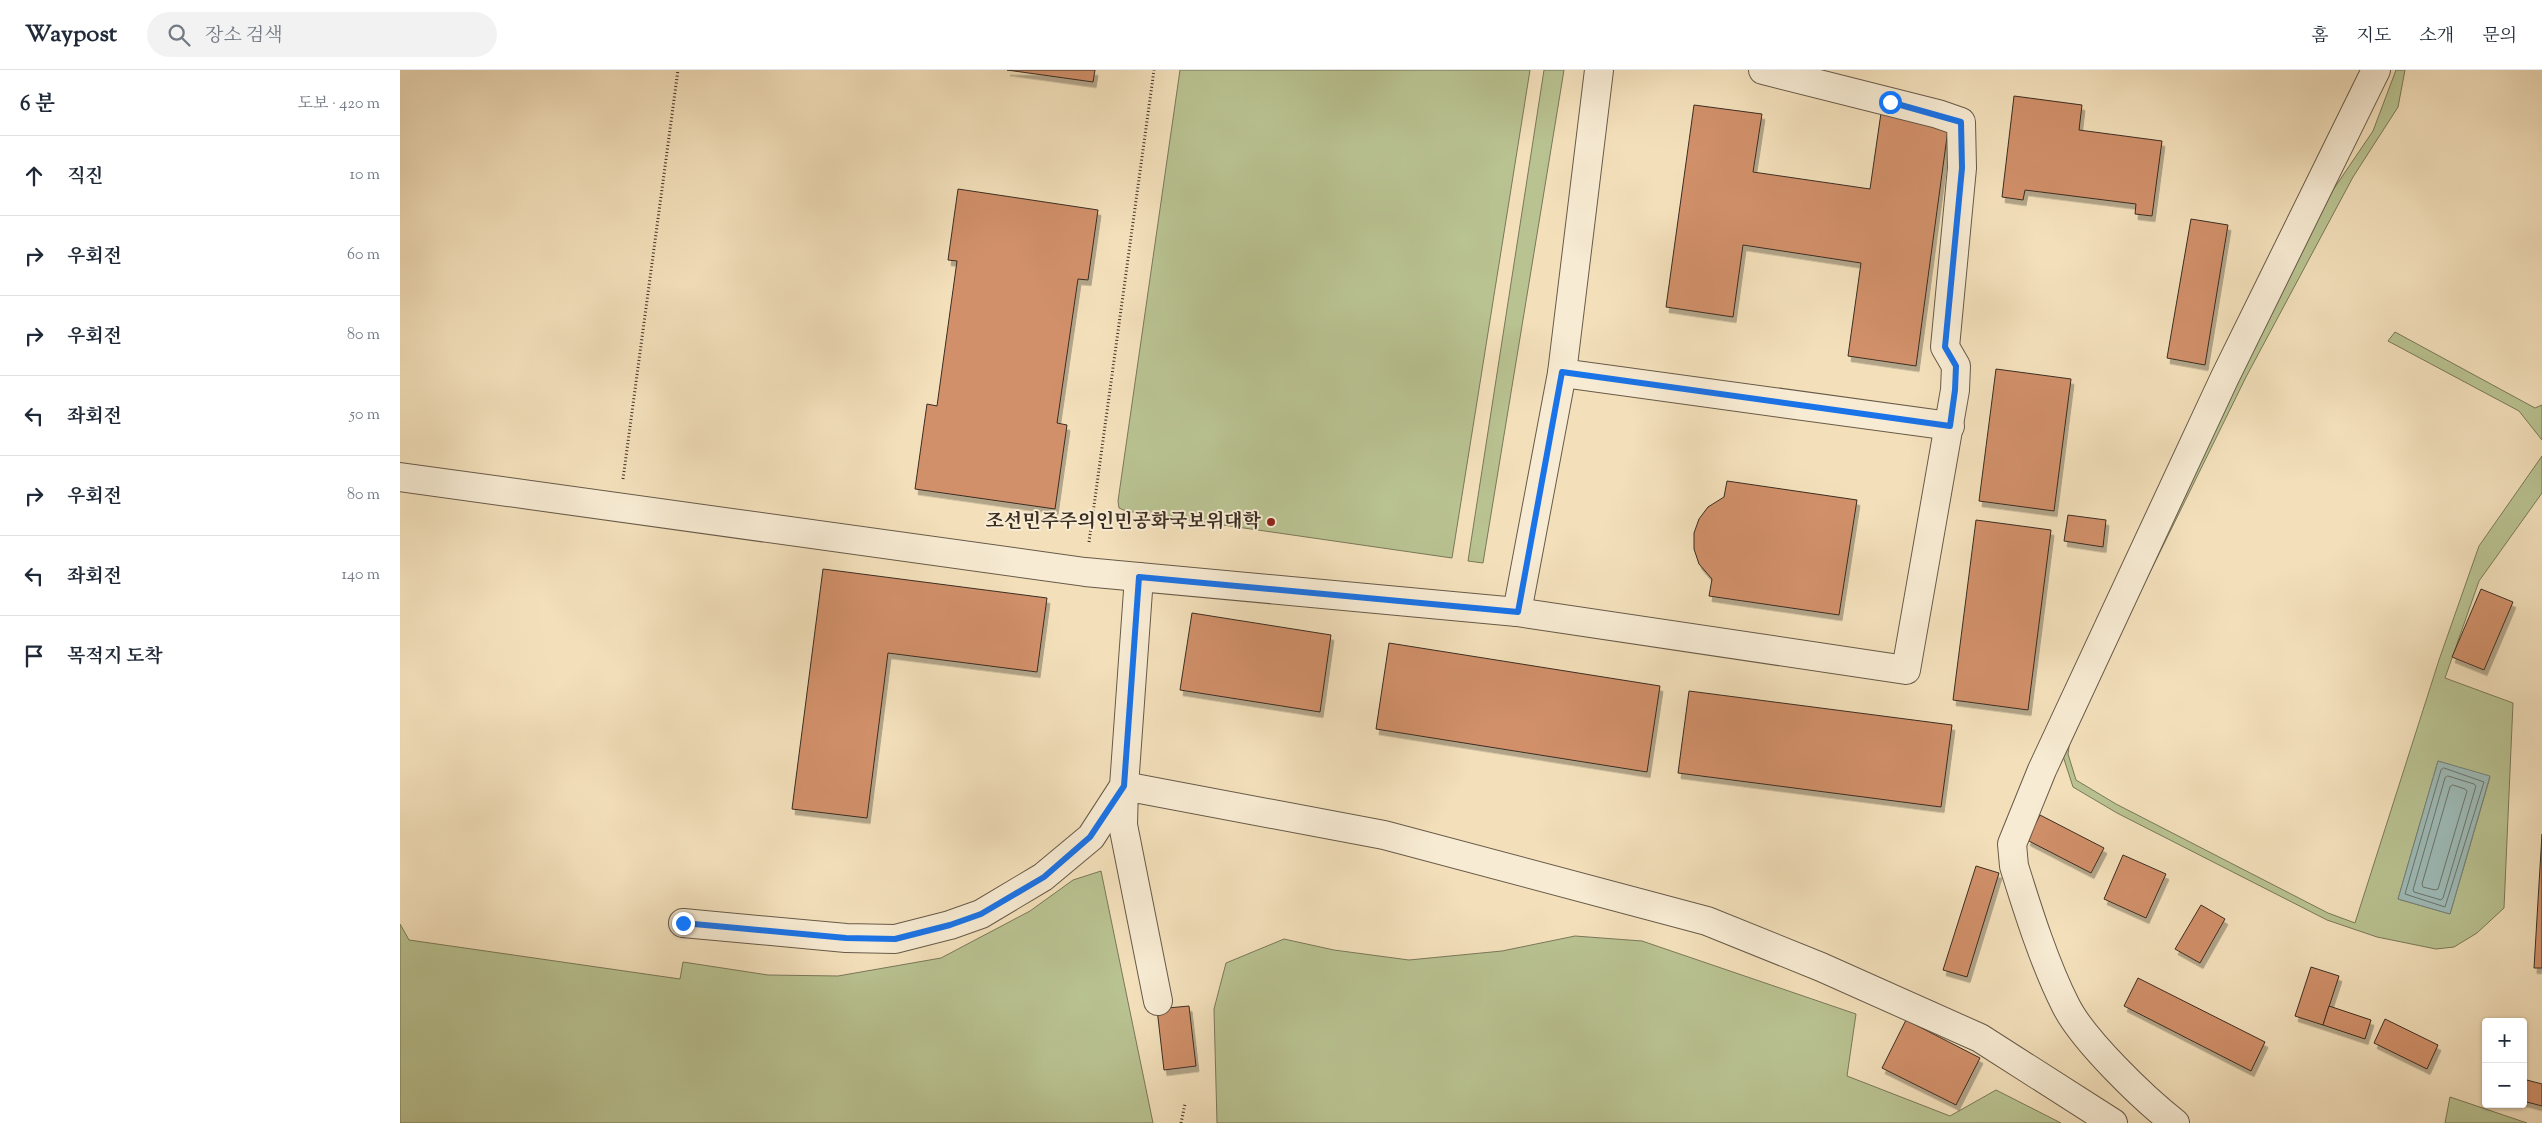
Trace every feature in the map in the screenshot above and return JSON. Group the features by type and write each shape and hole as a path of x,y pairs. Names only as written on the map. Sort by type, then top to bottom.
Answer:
{"lane":[{"path":"1518,612 1562,372 1599,70"},
{"path":"400,477 619,509 1085,572 1518,612 1906,670 1955,390 1956,366 1945,347 1962,168 1961,122 1938,114 1763,70"},
{"path":"2175,1123 2128,1080 2084,1032 2066,1007 2014,866 2012,844 2042,770 2224,377 2376,70"},
{"path":"1562,372 1950,426"},
{"path":"1139,577 1124,786 1123,825 1158,1000"},
{"path":"683,923 874,940 895,939 950,925 981,914 1044,877 1090,837 1124,786"},
{"path":"1124,786 1384,835 1708,921 1821,966 1980,1038 2113,1123"}],"path":[{"path":"619,509 678,70"},
{"path":"1085,572 1154,70"},
{"path":"1181,1123 1185,1104"}],"green space":[{"path":"1180,70 1530,70 1452,558 1126,511 1119,508 1118,501"},
{"path":"1544,70 1564,70 1483,563 1468,561"},
{"path":"2396,70 2405,70 2398,107 2353,177 2246,377 2071,733 2068,754 2076,780 2116,804 2328,913 2355,923 2439,660 2479,546 2542,456 2542,493 2479,581 2445,678 2513,703 2504,908 2477,933 2454,947 2436,949 2377,937 2327,920 2117,813 2073,787 2063,756 2064,734 2140,567 2333,190 2373,131","holes":["2438,761 2490,777 2450,914 2398,899"]},
{"path":"2395,332 2535,408 2542,405 2542,440 2519,411 2388,341"},
{"path":"1101,871 1153,1123 400,1123 400,924 409,940 680,979 683,962 768,975 838,976 941,958 1030,911 1073,880"},
{"path":"1575,936 1642,941 1856,1014 1847,1076 1950,1116 1996,1090 2061,1123 1217,1123 1214,1009 1226,963 1284,939 1334,950 1409,960 1502,951"},
{"path":"2450,1097 2527,1123 2445,1123"}],"water":[{"path":"2438,761 2490,776 2450,914 2398,899"}],"building":[{"path":"1007,70 1095,70 1093,82"},
{"path":"2014,96 2082,105 2079,130 2162,141 2152,216 2135,214 2136,204 2025,190 2023,200 2002,197"},
{"path":"1694,105 1762,114 1753,172 1870,189 1881,113 1949,122 1916,366 1848,356 1861,263 1743,245 1733,317 1666,307"},
{"path":"958,189 1098,210 1088,280 1078,279 1057,423 1067,425 1055,509 915,489 927,404 937,406 957,261 948,260"},
{"path":"2191,219 2228,225 2205,365 2167,358"},
{"path":"1996,369 2071,379 2054,511 1979,501"},
{"path":"1727,481 1857,500 1839,615 1709,596 1712,579 1699,564 1694,549 1694,533 1699,519 1708,507 1724,497"},
{"path":"2068,515 2106,520 2103,547 2064,541"},
{"path":"1976,520 2051,530 2028,710 1953,700"},
{"path":"823,569 1047,598 1037,672 888,653 867,818 792,809"},
{"path":"2481,589 2513,602 2484,670 2452,657"},
{"path":"1192,613 1331,635 1320,712 1180,690"},
{"path":"1389,643 1660,686 1647,772 1376,729"},
{"path":"1689,691 1952,725 1941,807 1678,773"},
{"path":"2040,815 2104,848 2091,873 2027,840"},
{"path":"2542,834 2542,968 2534,968"},
{"path":"2123,855 2166,874 2146,918 2104,899"},
{"path":"1976,866 1999,873 1967,977 1943,970"},
{"path":"2201,905 2225,919 2200,963 2175,949"},
{"path":"2311,967 2339,976 2323,1025 2295,1016"},
{"path":"2138,978 2265,1042 2251,1071 2124,1006"},
{"path":"1189,1006 1196,1066 1164,1070 1157,1009"},
{"path":"2329,1006 2371,1020 2365,1039 2323,1025"},
{"path":"2385,1019 2438,1045 2427,1069 2374,1043"},
{"path":"1906,1020 1980,1058 1956,1105 1882,1068"},
{"path":"2527,1080 2542,1084 2542,1106 2527,1102"}],"place":[{"name":"조선민주주의인민공화국보위대학","path":"1271,522"}],"route":[{"path":"683,923 846,938 895,939 950,925 981,914 1044,877 1090,837 1124,786 1139,577 1518,612 1562,372 1950,426 1956,366 1945,347 1962,168 1961,122 1890,102"}]}
